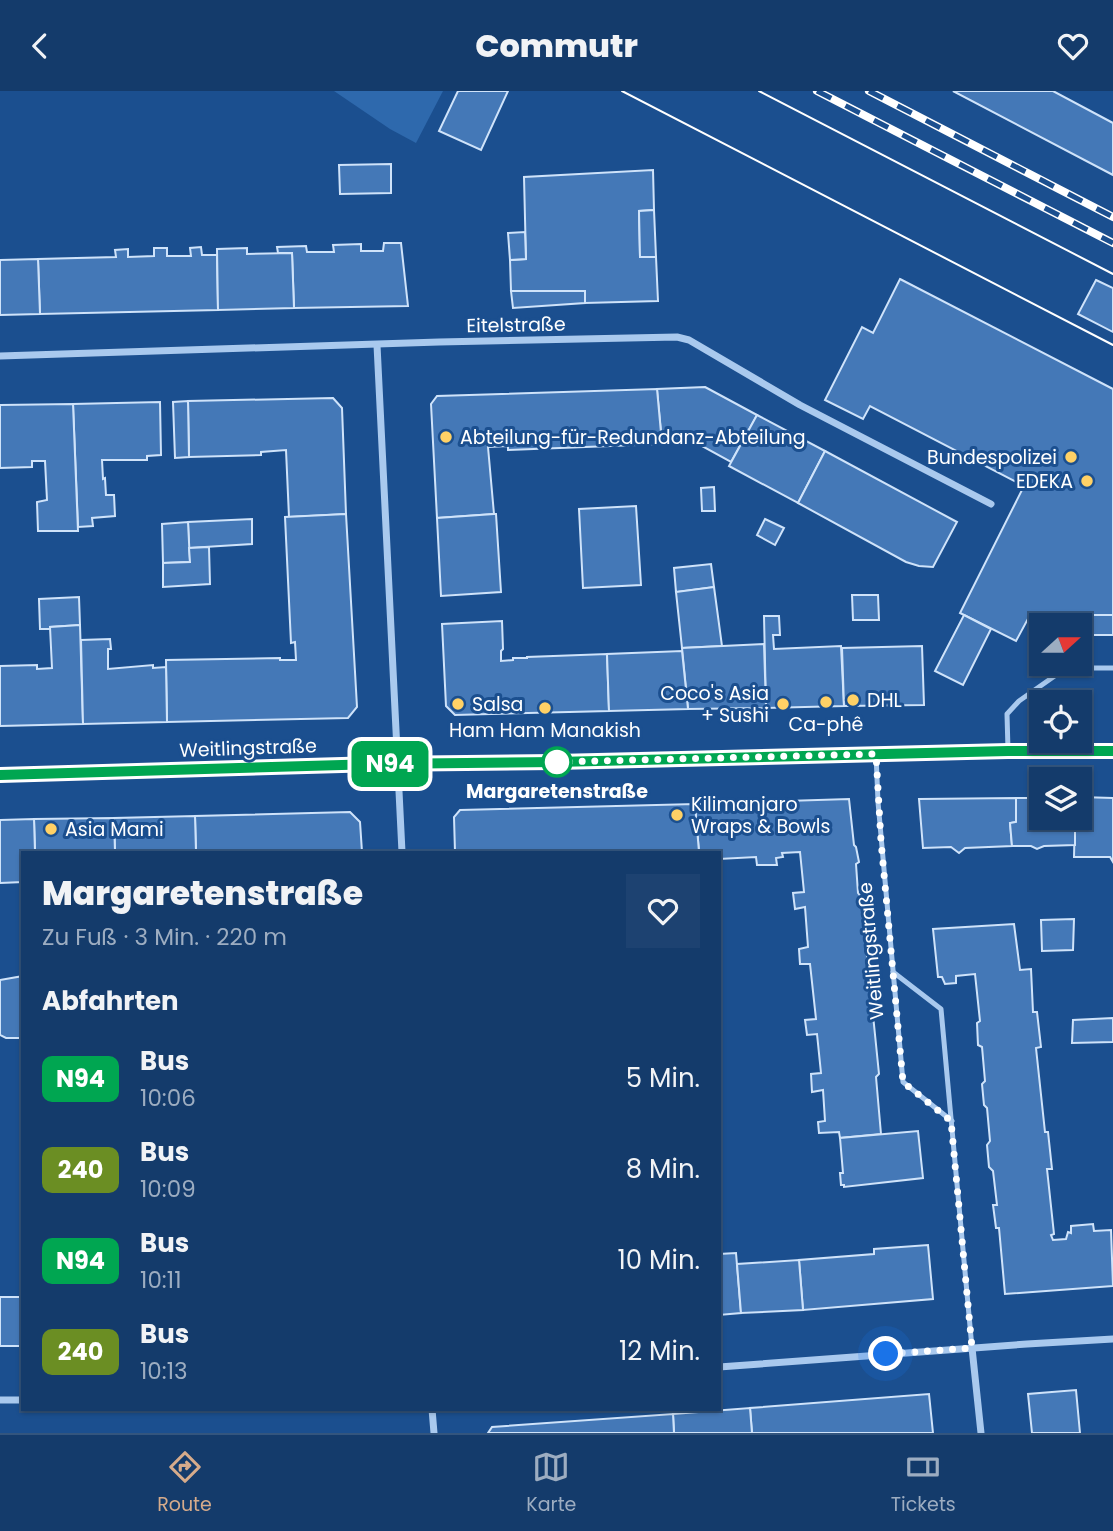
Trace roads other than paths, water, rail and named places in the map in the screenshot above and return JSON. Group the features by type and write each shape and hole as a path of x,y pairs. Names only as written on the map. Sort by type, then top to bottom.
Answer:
{"street":[{"name":"Eitelstraße","path":"0,356 677,337 689,341 800,405 992,503"},
{"path":"377,345 402,851"},
{"name":"Weitlingstraße","path":"0,775 398,764 1113,751"},
{"path":"721,1367 1113,1339"},
{"path":"972,1348 981,1433"},
{"path":"0,1400 21,1400"},
{"path":"432,1411 434,1433"}],"lane":[{"path":"1008,751 1007,714 1019,701 1066,668 1113,669"},
{"name":"Weitlingstraße","path":"876,754 903,1082 951,1121"},
{"path":"892,972 941,1009 972,1348"}],"tram line":[{"path":"622,91 1113,345"},
{"path":"759,91 1113,274"}],"railway":[{"path":"817,91 1113,243"},
{"path":"869,91 1113,217"}],"place":[{"name":"Abteilung-für-Redundanz-Abteilung","path":"446,437"},
{"name":"Bundespolizei","path":"1071,457"},
{"name":"EDEKA","path":"1087,481"},
{"name":"DHL","path":"853,700"},
{"name":"Ca-phê","path":"826,702"},
{"name":"Salsa","path":"458,704"},
{"name":"Coco's Asia + Sushi","path":"783,704"},
{"name":"Ham Ham Manakish","path":"545,708"},
{"name":"Margaretenstraße","path":"557,762"},
{"name":"Kilimanjaro Wraps & Bowls","path":"677,815"},
{"name":"Asia Mami","path":"51,829"}]}
